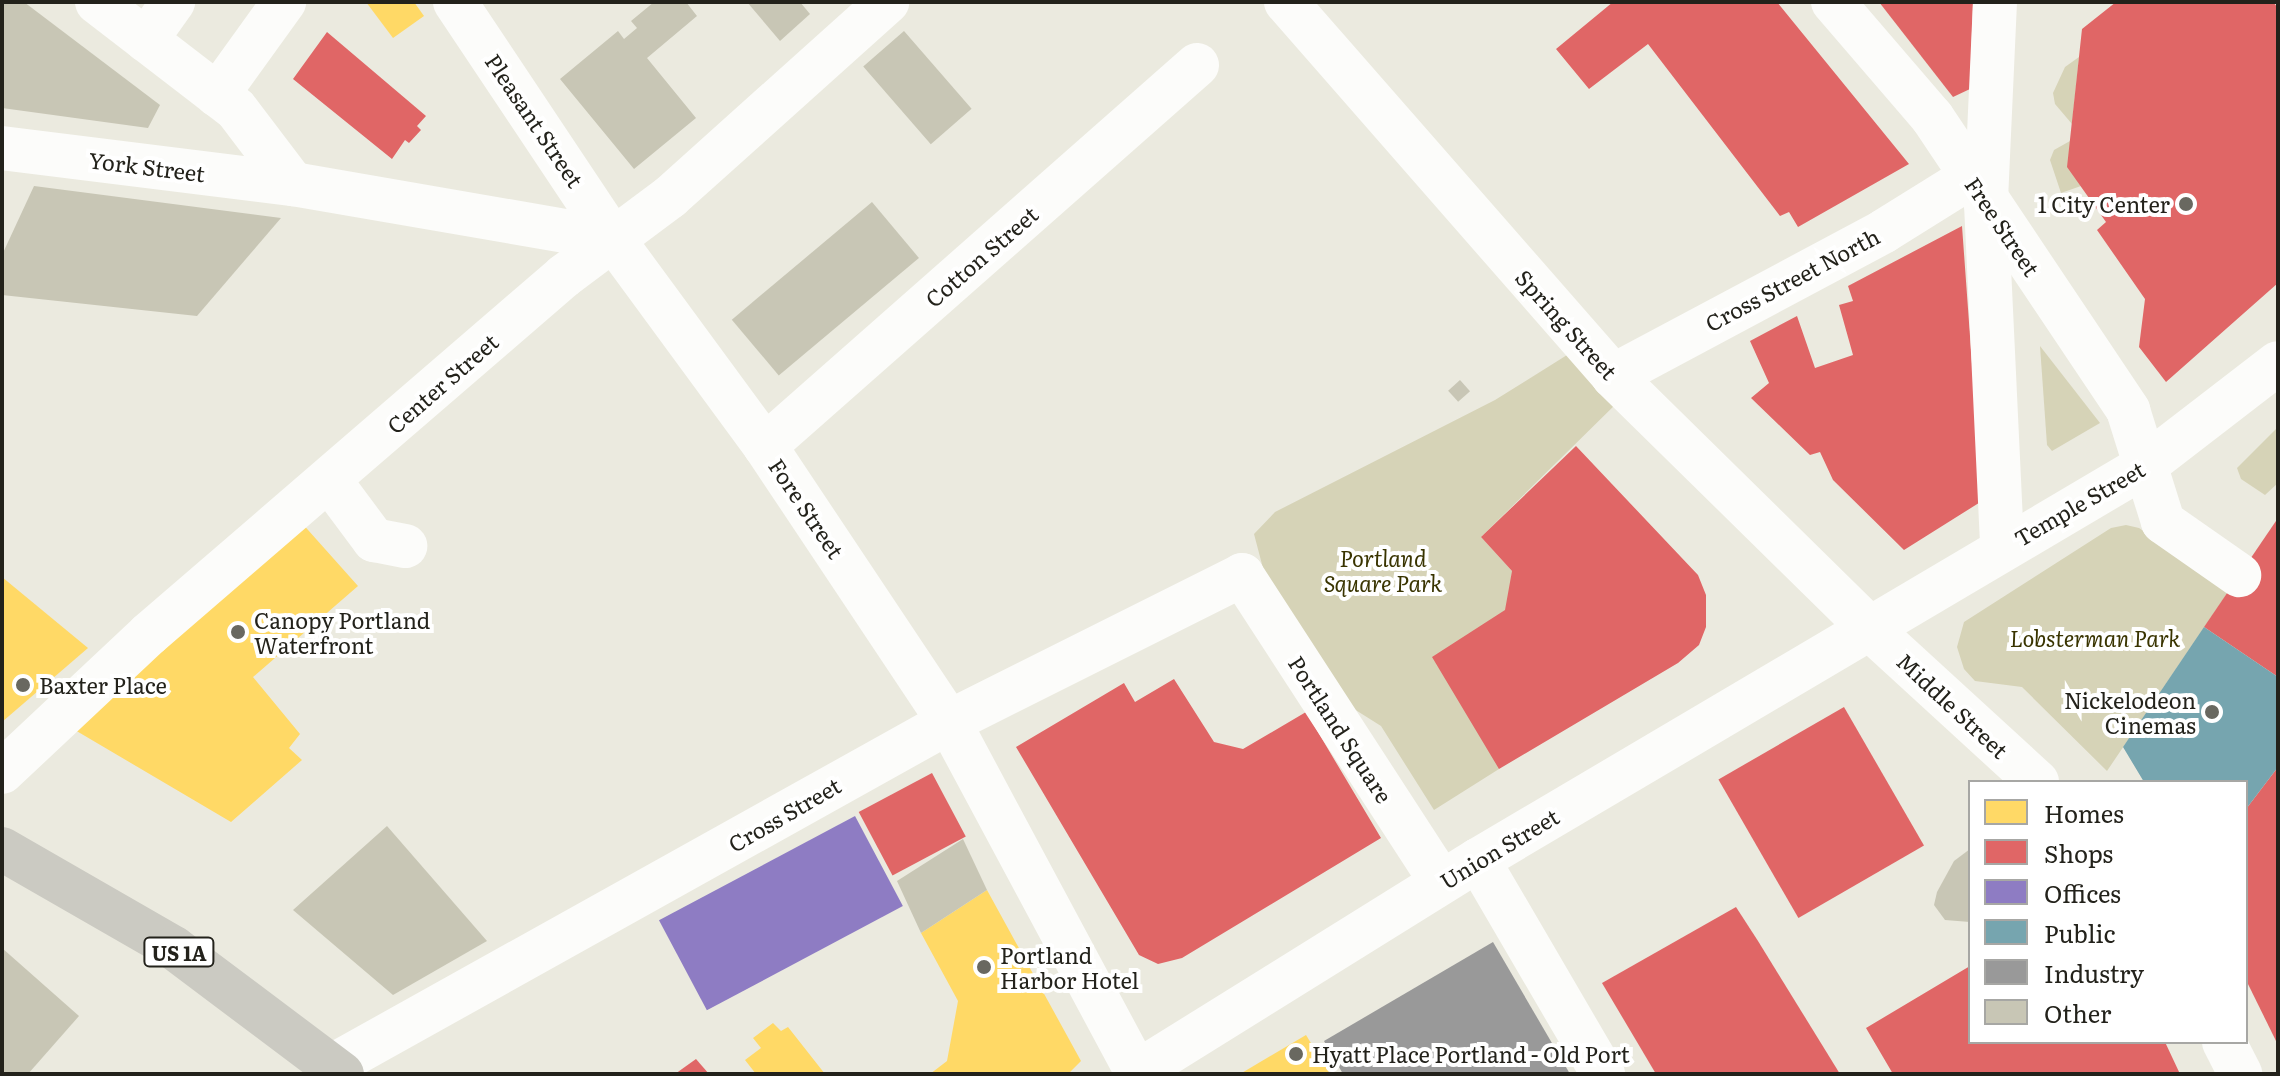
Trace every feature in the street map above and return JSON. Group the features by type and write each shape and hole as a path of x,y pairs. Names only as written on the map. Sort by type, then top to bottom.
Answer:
{"main road":[{"name":"US 1A","path":"2,849 174,948 337,1070"}],"street":[{"path":"97,2 236,109 293,184 613,239"},
{"path":"146,40 173,2"},
{"path":"217,95 284,2"},
{"name":"Pleasant Street","path":"455,2 613,239"},
{"name":"Spring Street","path":"1286,2 1613,376 1869,628"},
{"name":"Free Street","path":"1833,2 1932,117 1977,191 2128,410 2143,467 2163,522 2239,575"},
{"path":"1995,2 1977,191 2002,547"},
{"name":"Center Street","path":"2,772 149,634 613,239 670,197 861,11"},
{"name":"Cotton Street","path":"765,446 1197,65"},
{"name":"York Street","path":"7,159 293,184"},
{"name":"Cross Street North","path":"1613,376 1884,231 1977,191"},
{"name":"Fore Street","path":"613,239 765,446 949,722 1136,1073"},
{"name":"Temple Street","path":"1869,628 2002,547 2143,467 2278,363"},
{"name":"Cross Street","path":"337,1070 949,722 1242,575"},
{"name":"Portland Square","path":"1242,575 1441,882"},
{"name":"Middle Street","path":"1869,628 2035,780"},
{"name":"Union Street","path":"1136,1073 1441,882 1869,628"},
{"path":"1478,860 1603,1074"},
{"path":"2225,1044 2240,1074"}],"green space":[{"path":"2079,57 2072,124 2055,104 2053,93 2065,67"},
{"path":"2070,141 2081,186 2061,193 2050,160 2054,150"},
{"path":"2040,346 2100,423 2052,451 2047,445"},
{"name":"Portland Square Park","path":"1575,350 1621,399 1481,537 1512,571 1499,769 1434,810 1381,726 1335,697 1264,572 1254,534 1275,512 1495,400"},
{"path":"2278,427 2278,483 2265,495 2241,479 2237,468"},
{"name":"Lobsterman Park","path":"2126,525 2139,528 2230,589 2107,771 2022,687 1975,681 1964,669 1957,647 1964,622 2111,528"}],"building: Homes":[{"path":"366,2 414,2 424,16 393,38"},
{"name":"Canopy Portland Waterfront","path":"300,521 358,586 253,677 300,734 289,748 302,760 231,822 63,723"},
{"name":"Baxter Place","path":"2,577 88,648 2,722"},
{"name":"Portland Harbor Hotel","path":"987,890 1081,1061 1068,1074 930,1074 947,1061 958,1001 921,933"},
{"path":"773,1023 781,1031 788,1027 825,1074 756,1074 745,1060 761,1048 753,1038"},
{"name":"Hyatt Place Portland - Old Port","path":"1306,1035 1330,1074 1240,1074"}],"building: Shops":[{"path":"1613,2 1777,2 1909,164 1798,227 1789,212 1780,216 1648,44 1589,89 1556,49"},
{"path":"1879,2 1973,2 1970,89 1953,97"},
{"name":"1 City Center","path":"2116,2 2273,2 2278,8 2278,283 2166,382 2139,347 2145,299 2097,230 2106,222 2067,167 2082,29"},
{"path":"327,32 426,116 417,126 421,130 409,143 405,140 392,159 293,79"},
{"path":"1962,226 1982,501 1904,550 1833,480 1820,452 1810,455 1751,398 1769,383 1750,341 1797,316 1815,368 1853,355 1839,305 1853,301 1848,286"},
{"path":"1576,446 1698,575 1706,595 1706,627 1699,645 1678,663 1499,769 1432,657 1505,610 1512,571 1481,537"},
{"path":"2278,518 2278,677 2204,627"},
{"path":"1174,679 1214,742 1243,749 1306,712 1381,838 1182,958 1158,964 1139,955 1016,747 1124,683 1135,702"},
{"path":"1844,707 1924,846 1798,918 1718,780"},
{"path":"2278,767 2278,1045 2248,984 2248,806"},
{"path":"932,773 966,837 893,876 859,812"},
{"path":"1736,907 1840,1074 1656,1074 1602,983"},
{"path":"1968,967 1968,1044 2166,1044 2180,1074 1893,1074 1866,1028"},
{"path":"696,1059 709,1074 675,1074"}],"building: Offices":[{"path":"855,816 903,906 707,1010 659,920"}],"building: Public":[{"name":"Nickelodeon Cinemas","path":"2204,627 2278,677 2278,767 2248,806 2248,780 2143,780 2123,747"}],"building: Industry":[{"path":"1493,942 1570,1074 1343,1074 1324,1041"}],"building: Other":[{"path":"2,2 24,2 160,105 148,128 2,108"},
{"path":"654,2 686,2 697,16 647,58 696,118 634,169 560,79 618,31 624,39 637,28 631,21"},
{"path":"747,2 800,2 810,14 780,41"},
{"path":"904,31 972,109 931,144 863,66"},
{"path":"34,186 281,218 197,316 2,295 2,255"},
{"path":"872,202 919,258 779,376 732,320"},
{"path":"1460,380 1470,391 1458,402 1448,391"},
{"path":"387,826 487,941 393,995 293,910"},
{"path":"963,839 987,890 921,933 897,881"},
{"path":"1968,850 1968,922 1945,920 1934,905 1937,892 1954,861"},
{"path":"2,948 79,1016 28,1074 2,1074"}],"place":[{"name":"1 City Center","path":"2186,204"},
{"name":"Canopy Portland Waterfront","path":"238,632"},
{"name":"Baxter Place","path":"23,685"},
{"name":"Nickelodeon Cinemas","path":"2212,712"},
{"name":"Portland Harbor Hotel","path":"984,967"},
{"name":"Hyatt Place Portland - Old Port","path":"1296,1054"}]}
